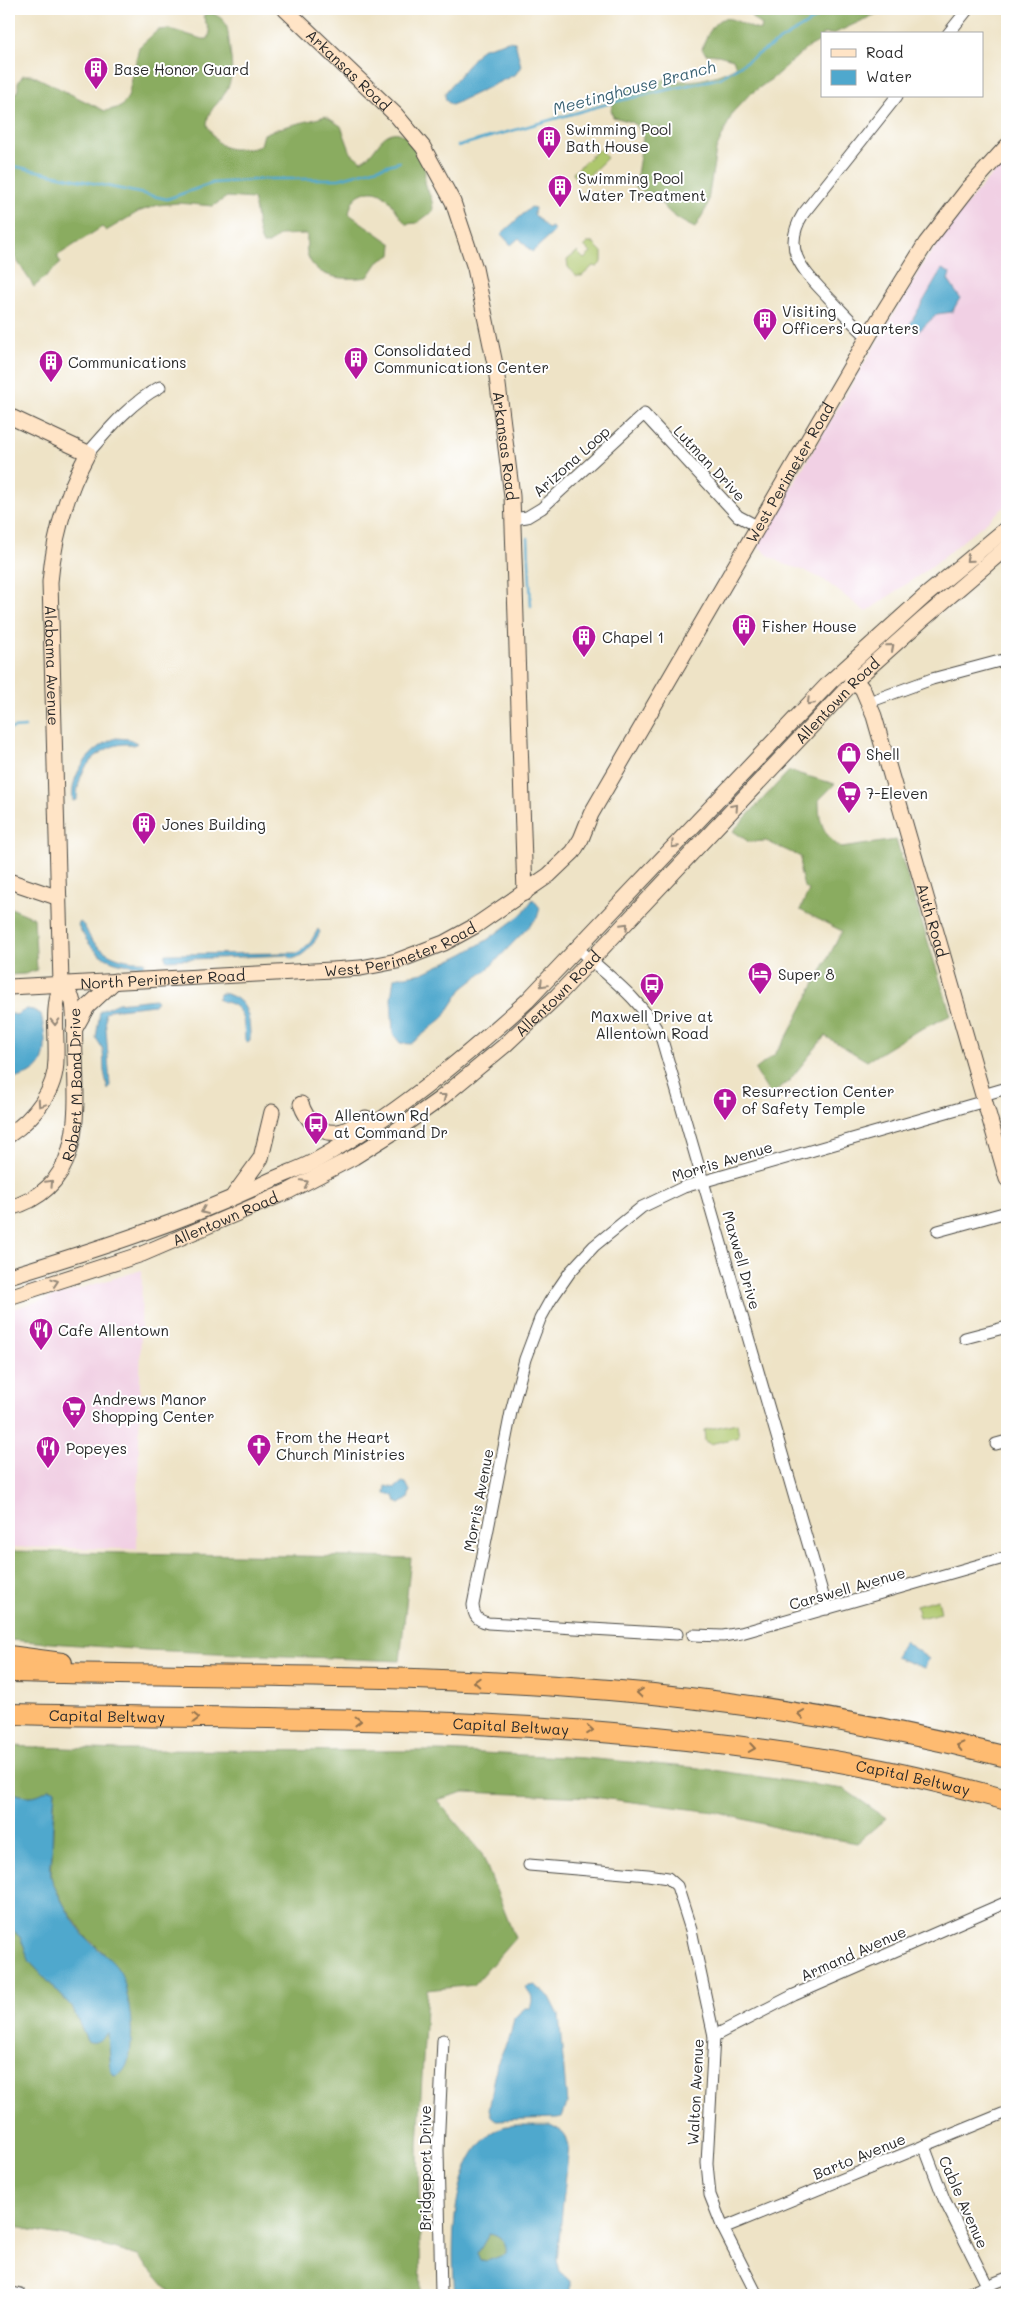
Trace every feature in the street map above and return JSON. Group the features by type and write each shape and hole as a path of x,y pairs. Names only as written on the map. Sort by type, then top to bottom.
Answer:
{"highway":[{"path":"9,1656 45,1660 115,1675"},
{"path":"9,1672 412,1680 610,1690 738,1704 808,1715 1007,1757"},
{"name":"Capital Beltway","path":"9,1714 460,1723 605,1731 731,1745 801,1756 925,1780 1007,1800"},
{"path":"9,1725 60,1716"}],"street":[{"name":"Arkansas Road","path":"285,9 401,120 432,161 452,202 469,245 486,316 499,387 511,482 525,893"},
{"path":"950,32 968,9"},
{"path":"868,337 802,270 795,249 794,232 803,214 896,98"},
{"name":"West Perimeter Road","path":"264,974 361,968 397,961 444,943 475,926 525,893 560,852 580,824 592,814 757,526 868,337 926,244 968,188 1007,146"},
{"name":"Alabama Avenue","path":"61,984 50,582 54,546 61,516 88,453 113,424 147,394 160,387"},
{"name":"Arizona Loop","path":"513,519 527,517 537,512 644,414"},
{"name":"Lutman Drive","path":"644,414 738,516 757,526"},
{"path":"9,416 88,453"},
{"name":"Allentown Road","path":"9,1276 120,1242 194,1215 311,1163 370,1127 430,1082 513,1013 729,787 850,674 925,596 1007,528"},
{"name":"Allentown Road","path":"9,1297 164,1246 289,1192 354,1157 394,1132 478,1070 591,961 689,859 850,674 922,620 1007,547"},
{"path":"869,702 932,679 986,664 1006,662"},
{"name":"Auth Road","path":"850,674 869,702 1007,1179"},
{"path":"9,880 59,898"},
{"name":"Maxwell Drive","path":"577,948 634,1000 658,1031 666,1050 827,1609"},
{"name":"North Perimeter Road","path":"61,984 264,974"},
{"path":"74,1030 87,1007 115,981"},
{"path":"9,987 61,984"},
{"name":"Robert M Bond Drive","path":"9,1208 30,1200 54,1180 70,1153 74,1141 77,1107 72,1000 61,984"},
{"name":"Robert M Bond Drive","path":"9,1135 31,1117 44,1099 52,1081 56,1062 55,1001 61,984"},
{"path":"301,1104 305,1115 319,1129 338,1132 430,1082"},
{"name":"Morris Avenue","path":"677,1634 488,1623 476,1618 473,1605 510,1412 525,1360 540,1320 560,1285 610,1231 657,1198 703,1180 984,1098 1007,1088"},
{"path":"231,1199 261,1158 272,1112"},
{"path":"938,1231 1007,1212"},
{"path":"965,1338 1007,1327"},
{"name":"Carswell Avenue","path":"693,1635 728,1636 1007,1557"},
{"name":"Walton Avenue","path":"529,1865 648,1875 668,1878 677,1886 681,1894 714,2036 707,2163 710,2195 722,2228 757,2295"},
{"name":"Armand Avenue","path":"714,2036 794,1995 1007,1902"},
{"name":"Bridgeport Drive","path":"441,2295 438,2150 443,2040"},
{"name":"Barto Avenue","path":"722,2228 1007,2112"},
{"name":"Cable Avenue","path":"924,2146 944,2199 990,2291"},
{"path":"964,2295 990,2291 1007,2278"},
{"path":"9,2292 21,2295"}],"shaded area":[{"path":"1007,157 1007,505 931,567 866,612 824,580 806,571 784,564 768,555 757,545 925,261 965,206"},
{"name":"Andrews Manor Shopping Center","path":"142,1270 137,1549 9,1547 9,1310"}],"green space":[{"path":"753,9 887,9 837,32 821,32 821,41 807,48 773,78 749,95 733,112 716,150 707,207 695,228 667,210 656,193 647,193 635,187 643,137 638,127 632,122 613,117 611,109 618,93 628,88 655,86 664,79 692,81 719,75 736,67 733,59 706,54 702,49 706,38 717,22 723,19 735,20 761,30 762,25 752,18"},
{"path":"209,12 223,20 227,26 231,62 230,83 223,96 210,112 207,125 222,146 231,149 254,148 261,145 264,134 279,128 325,116 341,126 351,153 361,161 370,155 387,135 392,133 402,134 412,142 422,157 425,165 425,182 433,211 417,223 406,224 384,195 371,191 357,197 352,204 349,214 392,244 391,255 378,262 368,277 341,278 316,269 307,253 307,234 280,235 269,244 263,244 259,234 253,199 227,197 213,206 178,203 158,205 138,212 106,231 102,227 57,256 61,263 34,287 9,248 9,101 18,91 18,83 23,75 32,75 105,111 121,107 128,97 139,47 158,30 170,29 202,39 208,39 210,32 203,16"},
{"path":"599,149 607,158 584,180 576,180 573,173"},
{"path":"587,243 593,243 602,252 602,262 597,267 593,266 582,276 576,276 568,267 567,260 577,252 584,259 591,253 584,246"},
{"path":"789,771 835,784 819,800 819,808 821,822 826,833 841,848 896,840 951,1015 911,1034 867,1061 825,1036 789,1081 770,1095 755,1070 775,1054 788,1035 842,931 800,910 809,890 804,887 800,871 801,857 766,841 749,842 733,831"},
{"path":"9,907 34,918 37,970 25,974 9,975"},
{"path":"737,1423 739,1437 710,1444 705,1441 704,1430"},
{"path":"9,1551 411,1558 400,1661 147,1650 9,1640"},
{"path":"938,1599 941,1613 919,1618 916,1605"},
{"path":"9,1746 121,1750 440,1751 584,1758 699,1768 844,1789 886,1818 857,1843 803,1834 715,1812 592,1797 464,1792 437,1800 482,1854 515,1938 474,1985 427,1990 418,2146 421,2295 172,2295 138,2256 76,2238 9,2226 9,1927 20,1937 30,1962 72,2007 87,2041 108,2033 111,2071 114,2076 104,1953 85,1936 64,1905 51,1878 55,1790 49,1789 31,1796 12,1792 9,1794"},
{"path":"489,2234 501,2239 507,2250 503,2256 496,2259 481,2260 478,2253"}],"water":[{"path":"508,41 515,42 521,66 516,74 452,105 448,103 445,93 481,49"},
{"path":"531,207 535,208 534,214 548,229 552,227 554,230 532,252 519,238 511,245 501,234"},
{"path":"942,269 950,273 948,280 960,298 952,312 937,314 918,332 910,324"},
{"path":"116,738 129,739 137,743 134,745 113,746 93,759 82,773 77,800 73,801 75,781 84,762 107,742"},
{"path":"533,899 540,908 537,918 489,968 462,989 443,1018 411,1044 400,1043 393,1034 391,998 394,978 423,973 463,954 487,940 522,914"},
{"path":"80,922 96,945 108,953 121,959 144,961 145,964 143,966 131,965 111,961 103,957 96,952 84,936 78,925"},
{"path":"318,929 320,932 309,949 292,959 287,955 167,960 165,958 166,954 298,953 310,943"},
{"path":"221,993 237,999 246,1009 250,1032 250,1040 248,1042 245,1040 240,1012 233,1005 217,999"},
{"path":"155,999 157,1001 154,1005 109,1010 105,1014 110,1086 108,1090 104,1071 103,1049 96,1038 100,1011 118,1003"},
{"path":"27,1009 41,1014 45,1039 44,1056 36,1070 21,1077 9,1078 9,1013 16,1015"},
{"path":"402,1482 406,1483 410,1491 408,1499 400,1504 396,1502 394,1496 385,1494 386,1486 395,1488"},
{"path":"904,1641 929,1659 924,1668 895,1657"},
{"path":"49,1789 55,1790 51,1868 53,1883 81,1932 112,1962 124,1981 130,2012 131,2047 123,2072 114,2076 111,2071 108,2033 96,2042 87,2041 72,2007 30,1962 20,1937 9,1927 9,1794 11,1792 31,1796"},
{"path":"535,1985 550,1997 559,2015 567,2104 562,2117 496,2120 491,2116 489,2110 497,2064 511,2032 514,2018 525,2008 530,2008 532,1997 525,1987"},
{"path":"550,2125 565,2136 569,2146 557,2259 560,2272 570,2281 570,2295 455,2295 454,2228 462,2180 471,2158 483,2141 504,2126","holes":["489,2234 504,2243 506,2254 487,2261 481,2260 478,2253"]}],"waterway":[{"name":"Meetinghouse Branch","path":"458,146 614,102 720,78 831,9"},
{"name":"Meetinghouse Branch","path":"9,165 167,199 213,183 267,179 339,179 399,162"},
{"path":"528,538 531,606"},
{"path":"9,730 25,727"}],"place":[{"name":"Base Honor Guard","path":"96,90"},
{"name":"Swimming Pool Bath House","path":"549,159"},
{"name":"Swimming Pool Water Treatment","path":"560,208"},
{"name":"Visiting Officers' Quarters","path":"765,341"},
{"name":"Consolidated Communications Center","path":"356,380"},
{"name":"Communications","path":"51,383"},
{"name":"Fisher House","path":"744,647"},
{"name":"Chapel 1","path":"584,658"},
{"name":"Shell","path":"849,775"},
{"name":"7-Eleven","path":"849,814"},
{"name":"Jones Building","path":"144,845"},
{"name":"Super 8","path":"760,995"},
{"name":"Maxwell Drive at Allentown Road","path":"652,1006"},
{"name":"Resurrection Center of Safety Temple","path":"725,1121"},
{"name":"Allentown Rd at Command Dr","path":"316,1145"},
{"name":"Cafe Allentown","path":"41,1351"},
{"name":"Andrews Manor Shopping Center","path":"74,1429"},
{"name":"From the Heart Church Ministries","path":"259,1467"},
{"name":"Popeyes","path":"48,1469"}]}
